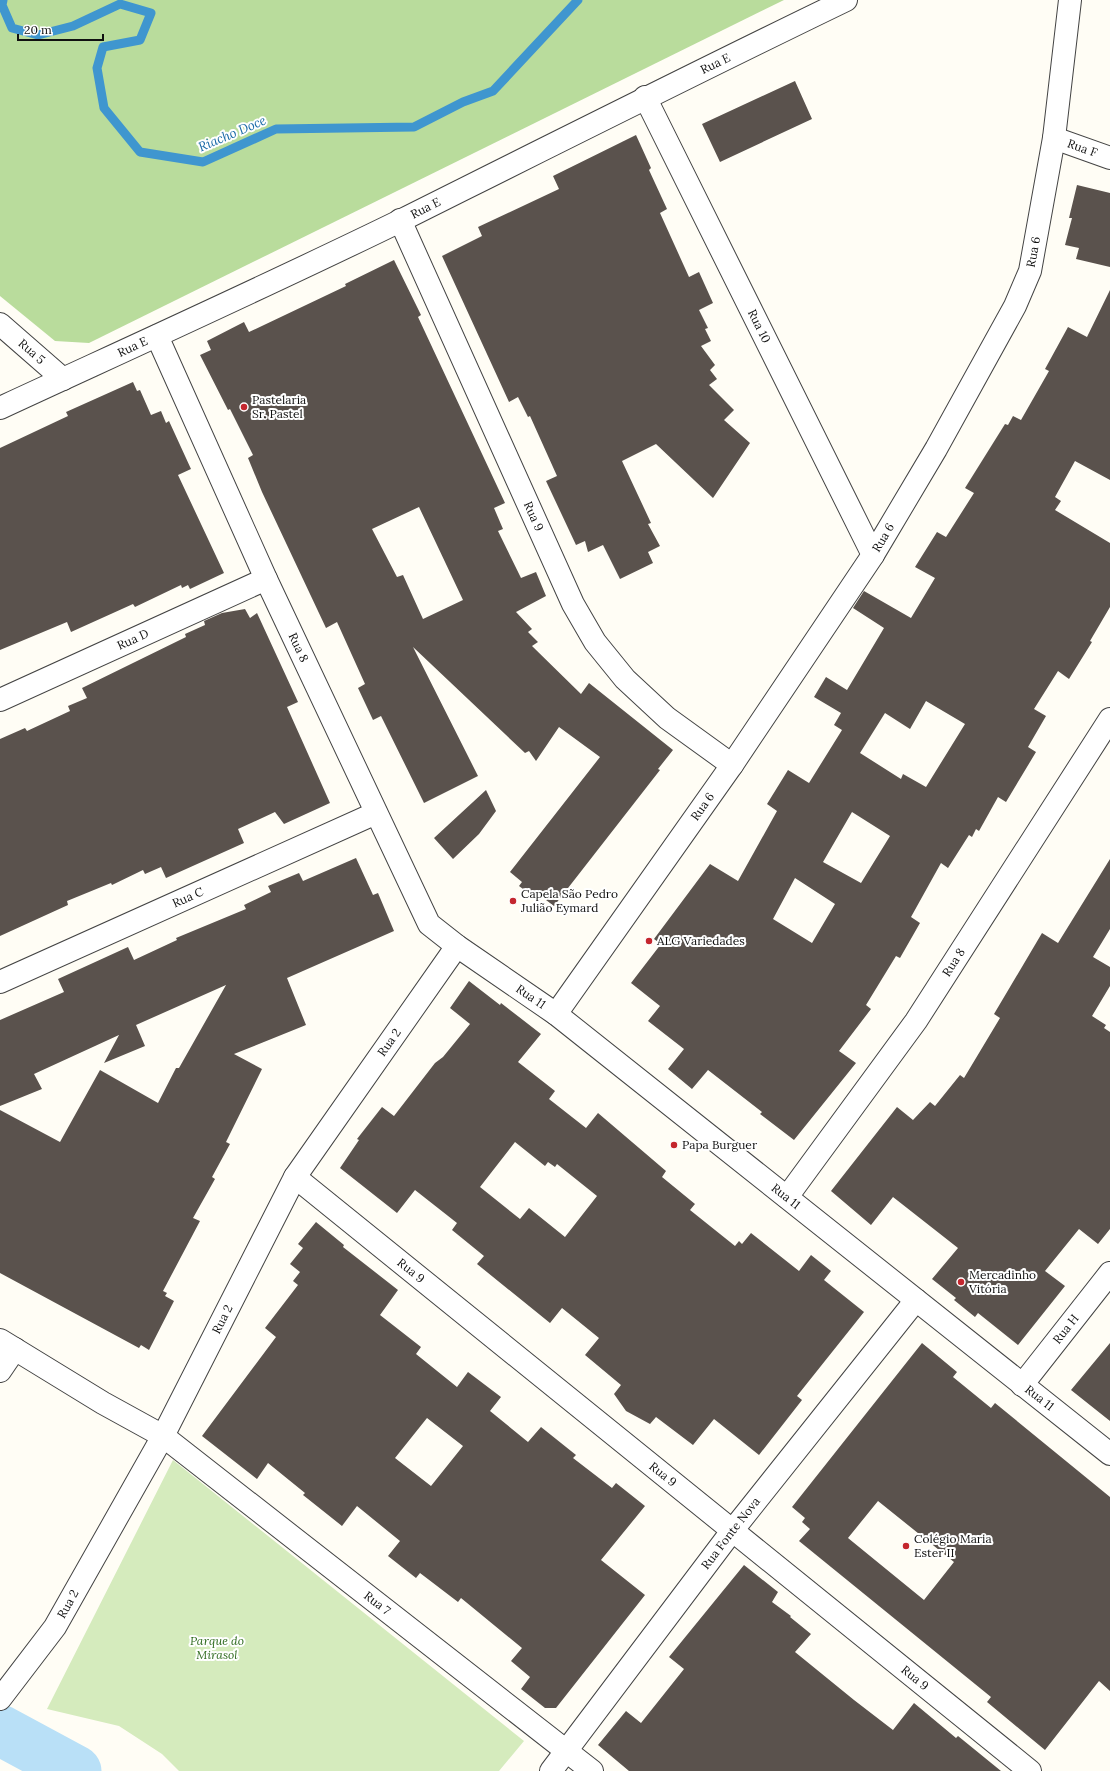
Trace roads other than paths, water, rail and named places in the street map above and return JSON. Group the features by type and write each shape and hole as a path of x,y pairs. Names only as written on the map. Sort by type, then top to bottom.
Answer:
{"street":[{"name":"Rua E","path":"0,408 157,336 400,220 645,97 846,0"},
{"name":"Rua 6","path":"556,1014 732,765 873,555 936,449 1015,306 1030,271 1054,138 1070,0"},
{"name":"Rua 10","path":"645,97 873,555"},
{"name":"Rua F","path":"1054,138 1110,158"},
{"name":"Rua 9","path":"400,220 573,604 595,642 625,678 667,718 732,765"},
{"name":"Rua 5","path":"0,324 63,379"},
{"name":"Rua 8","path":"157,336 266,579 429,924 457,946"},
{"name":"Rua D","path":"0,700 266,579"},
{"name":"Rua 8","path":"787,1197 916,1021 1110,719"},
{"name":"Rua C","path":"0,982 376,813"},
{"name":"Rua 11","path":"457,946 556,1014 1110,1454"},
{"name":"Rua 2","path":"5,1693 55,1627 163,1436 295,1177 457,946"},
{"name":"Rua 9","path":"295,1177 1030,1771"},
{"name":"Rua H","path":"1022,1384 1110,1273"},
{"name":"Rua Fonte Nova","path":"551,1771 732,1531 916,1300"},
{"name":"Rua 7","path":"7,1344 103,1403 163,1436 592,1771"},
{"path":"0,1371 7,1344"}],"waterway":[{"name":"Riacho Doce","path":"3,0 2,5 12,28 38,35 73,26 120,4 151,13 140,40 103,47 97,68 104,108 140,152 203,162 276,129 414,127 463,102 493,91 578,0"},
{"path":"0,1730 76,1771"}],"place":[{"name":"Pastelaria Sr. Pastel","path":"244,407"},
{"name":"Capela São Pedro Julião Eymard","path":"513,901"},
{"name":"ALG Variedades","path":"649,941"},
{"name":"Papa Burguer","path":"674,1145"},
{"name":"Mercadinho Vitória","path":"961,1282"},
{"name":"Colégio Maria Ester II","path":"906,1546"}],"park label":[{"name":"Parque do Mirasol","path":"217,1648"}]}
